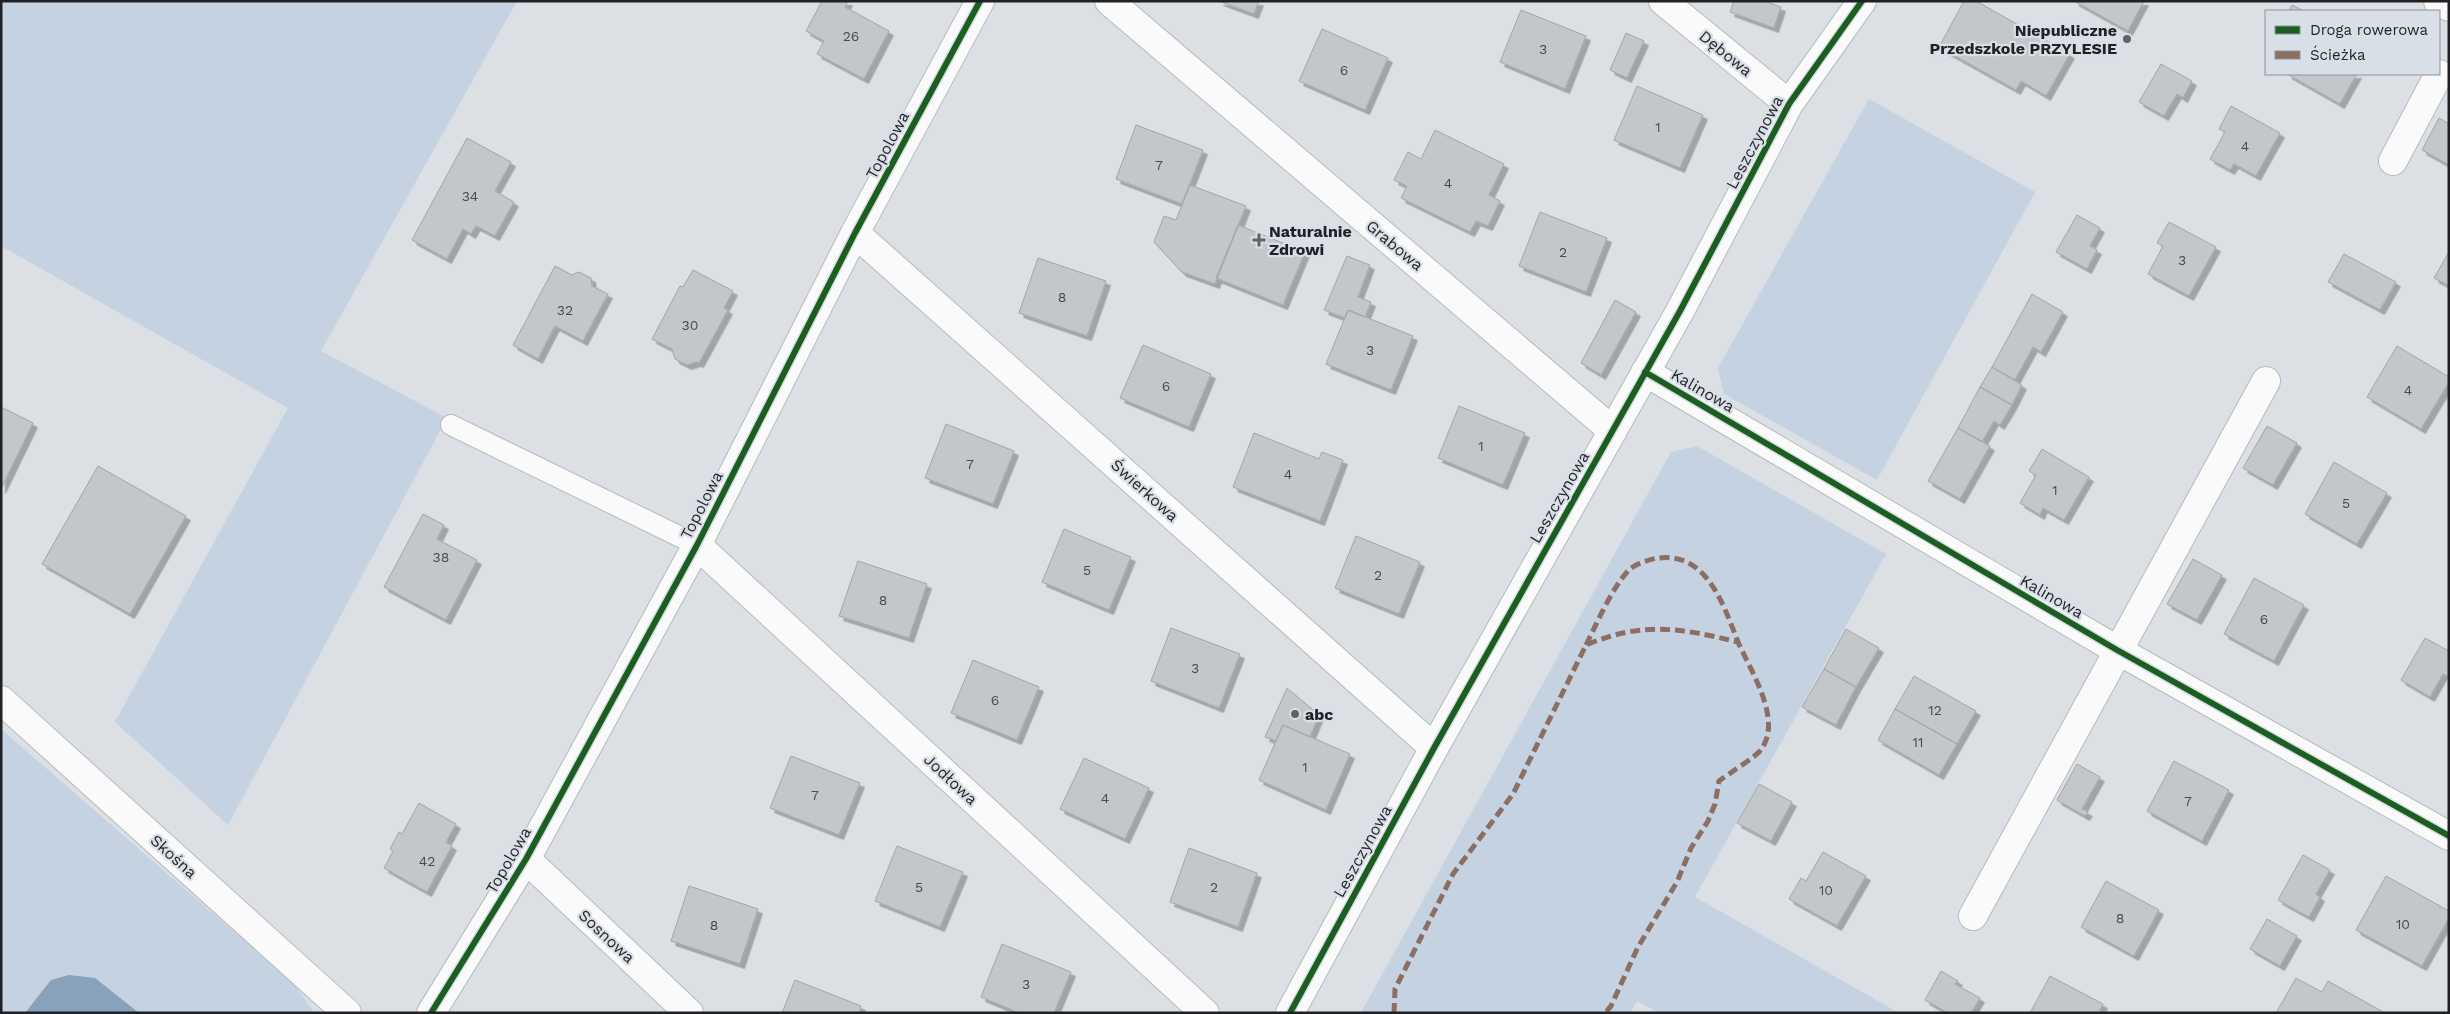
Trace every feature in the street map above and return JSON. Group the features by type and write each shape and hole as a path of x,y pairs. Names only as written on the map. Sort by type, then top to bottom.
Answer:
{"street":[{"name":"Topolowa","path":"431,1013 526,859 697,545 855,233 980,1"},
{"name":"Grabowa","path":"1108,1 1612,431"},
{"name":"Dębowa","path":"1663,1 1788,104"},
{"name":"Leszczynowa","path":"1290,1013 1434,748 1645,372 1788,104 1862,1"},
{"path":"2438,1 2449,7"},
{"path":"2440,72 2449,54"},
{"path":"2393,161 2438,75"},
{"name":"Świerkowa","path":"855,233 1434,748"},
{"name":"Kalinowa","path":"1645,372 2117,650 2449,836"},
{"path":"1974,916 2117,650 2266,381"},
{"name":"Jodłowa","path":"697,545 1205,1013"},
{"name":"Skośna","path":"1,700 347,1013"},
{"name":"Sosnowa","path":"526,859 689,1013"}],"lane":[{"name":"Topolowa","path":"451,425 697,545"}],"shaded area":[{"path":"1,1 517,1 321,351 447,418 228,825 115,722 288,408 1,246"},
{"path":"1869,99 2035,192 1877,480 1724,394 1718,368"},
{"path":"1697,446 1886,554 1695,897 1899,1013 1659,1013 1637,1001 1630,1013 1363,1013 1363,1009 1671,452"},
{"path":"1,729 295,985 314,1013 1,1013"}],"water":[{"path":"69,975 95,978 139,1013 25,1013 51,980"}],"building":[{"path":"822,1 848,1 845,7 889,31 864,79 817,54 824,41 806,31"},
{"path":"1219,1 1259,1 1254,14"},
{"path":"1734,1 1764,1 1781,7 1774,28 1730,12"},
{"path":"1964,1 1976,1 2070,54 2046,96 2021,81 2016,90 1939,47"},
{"path":"2074,1 2144,1 2128,31"},
{"path":"2292,5 2302,10 2290,10"},
{"path":"1521,10 1586,36 1565,89 1500,62"},
{"path":"1322,29 1388,58 1365,110 1299,81"},
{"path":"1626,33 1644,41 1627,78 1610,70"},
{"path":"2161,64 2192,81 2183,98 2177,94 2164,116 2139,102"},
{"path":"2289,75 2356,75 2340,104"},
{"path":"1637,86 1703,115 1680,168 1614,140"},
{"path":"2231,106 2280,133 2256,176 2234,164 2230,170 2210,159 2225,132 2219,129"},
{"path":"2439,118 2449,124 2449,165 2422,150"},
{"path":"1136,125 1203,150 1182,204 1116,179"},
{"path":"1435,130 1504,164 1489,195 1500,201 1488,226 1476,221 1470,232 1401,198 1407,186 1394,180 1408,152 1421,159"},
{"path":"467,138 511,162 495,191 514,202 495,236 476,226 471,234 463,229 447,259 412,240"},
{"path":"1190,185 1246,206 1215,284 1182,272 1154,242 1164,216 1176,220"},
{"path":"1540,212 1607,238 1586,292 1519,266"},
{"path":"2077,215 2100,228 2090,246 2097,250 2087,269 2056,252"},
{"path":"2169,222 2216,247 2189,296 2148,274 2163,246 2157,243"},
{"path":"1238,225 1305,252 1283,305 1216,278"},
{"path":"2449,252 2449,286 2434,278"},
{"path":"2344,254 2396,282 2380,310 2328,282"},
{"path":"1347,256 1370,265 1358,297 1371,302 1365,317 1348,310 1345,318 1324,310"},
{"path":"1038,258 1106,281 1087,336 1019,313"},
{"path":"555,266 572,275 579,272 591,278 592,286 608,294 583,341 555,326 538,359 513,345"},
{"path":"693,270 733,291 724,308 728,310 699,363 687,365 675,359 672,349 652,339 680,286 683,287"},
{"path":"2032,294 2063,312 2041,352 2033,347 2015,380 1992,367"},
{"path":"1615,300 1636,312 1601,375 1581,363"},
{"path":"1348,310 1413,336 1391,390 1326,364"},
{"path":"1143,345 1211,374 1189,427 1120,398"},
{"path":"2397,346 2449,377 2449,382 2421,429 2367,397"},
{"path":"1992,367 2022,385 2012,405 1980,387"},
{"path":"1980,387 2012,405 2000,425 1994,421 1982,442 1958,428"},
{"path":"1459,406 1525,433 1503,485 1438,458"},
{"path":"1,407 33,423 1,489"},
{"path":"946,424 1014,451 993,504 925,478"},
{"path":"2267,426 2297,443 2273,485 2243,468"},
{"path":"1958,428 1990,446 1960,499 1928,481"},
{"path":"1254,433 1319,459 1322,452 1343,460 1320,521 1233,487"},
{"path":"2042,449 2089,477 2064,520 2043,508 2040,515 2020,503 2036,475 2029,471"},
{"path":"2334,462 2387,493 2357,544 2305,514"},
{"path":"98,466 186,516 130,614 42,564"},
{"path":"423,514 444,525 437,539 477,560 446,620 384,587"},
{"path":"1064,529 1131,557 1109,610 1042,582"},
{"path":"1356,536 1420,562 1399,614 1335,588"},
{"path":"2193,559 2222,575 2197,620 2167,604"},
{"path":"858,561 927,584 909,638 839,616"},
{"path":"2254,578 2304,605 2274,661 2224,634"},
{"path":"1171,628 1240,654 1219,708 1151,681"},
{"path":"1846,629 1879,648 1856,687 1824,669"},
{"path":"2425,638 2449,651 2449,674 2447,676 2443,674 2430,697 2401,680"},
{"path":"973,660 1039,687 1017,740 951,713"},
{"path":"1824,669 1856,687 1836,725 1802,707"},
{"path":"1914,676 1976,711 1957,744 1895,709"},
{"path":"1287,688 1319,715 1310,737 1283,725 1276,741 1265,737"},
{"path":"1895,709 1957,744 1939,775 1878,740"},
{"path":"1283,725 1350,754 1326,810 1259,780"},
{"path":"791,756 860,783 839,835 770,808"},
{"path":"1084,758 1149,788 1125,839 1060,809"},
{"path":"2174,761 2229,790 2202,841 2147,811"},
{"path":"2077,764 2100,777 2082,809 2088,812 2085,816 2057,800"},
{"path":"1759,784 1792,802 1771,841 1737,823"},
{"path":"419,803 456,824 446,842 452,846 427,892 384,868 393,851 390,849 399,832 402,834"},
{"path":"897,846 963,872 940,927 875,901"},
{"path":"1189,848 1257,873 1238,927 1170,902"},
{"path":"1823,852 1866,876 1837,926 1789,899 1801,878 1806,881"},
{"path":"2303,855 2330,870 2316,894 2320,897 2309,917 2278,900"},
{"path":"2386,876 2449,911 2449,918 2422,966 2356,930"},
{"path":"2106,881 2159,910 2134,956 2081,927"},
{"path":"689,886 758,909 740,964 671,941"},
{"path":"2267,919 2297,936 2280,966 2250,949"},
{"path":"1002,944 1071,972 1054,1013 1019,1013 981,997"},
{"path":"1941,971 1958,981 1955,984 1980,998 1971,1013 1948,1013 1925,1000"},
{"path":"2050,976 2103,1004 2099,1013 2030,1013"},
{"path":"2296,978 2322,992 2328,981 2385,1013 2276,1013"},
{"path":"795,980 861,1006 859,1013 782,1013"}],"marked path":[{"path":"1586,645 1622,578 1634,566 1659,558 1676,558 1690,564 1701,572 1720,598 1738,642"},
{"path":"1394,1013 1395,989 1453,874 1513,794 1586,645 1626,632 1662,629 1698,633 1738,642 1763,696 1769,726 1766,739 1757,754 1719,781 1715,804 1708,821 1691,848 1677,882 1638,947 1611,1006 1605,1013"}],"cycle path":[{"path":"431,1013 526,859 697,545 855,233 980,1"},
{"path":"1290,1013 1434,748 1680,311 1789,104 1862,1"},
{"path":"1645,372 2117,650 2449,836"}],"place":[{"name":"Niepubliczne Przedszkole PRZYLESIE","path":"2127,39"},
{"name":"Naturalnie Zdrowi","path":"1259,240"},
{"name":"abc","path":"1295,714"}]}
